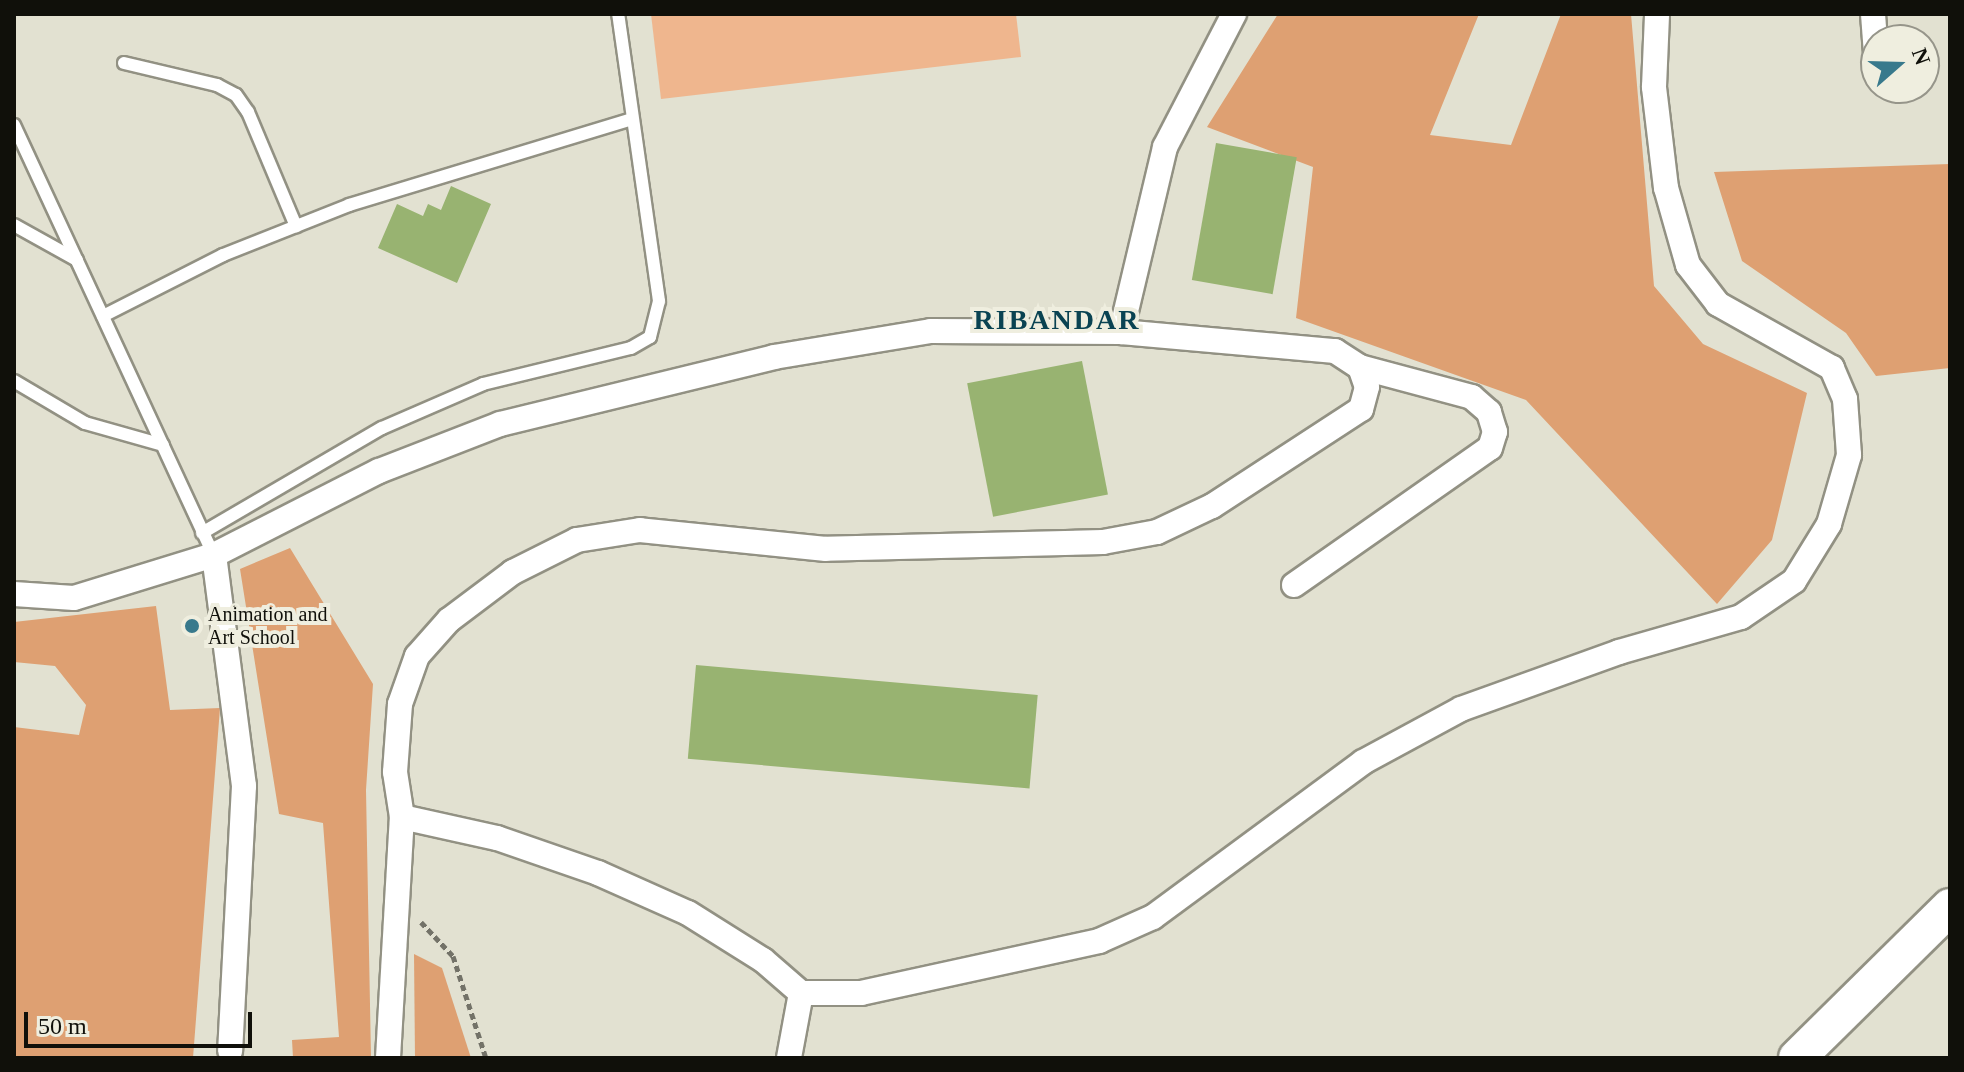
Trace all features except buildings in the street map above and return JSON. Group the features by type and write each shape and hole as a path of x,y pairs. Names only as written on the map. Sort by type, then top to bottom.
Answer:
{"main road":[{"path":"1797,1058 1950,907"}],"street":[{"path":"1121,332 1165,147 1234,14"},
{"path":"402,817 497,838 611,879 688,913 763,960 801,993 832,997 861,993 1099,941 1153,917 1363,762 1461,709 1619,652 1741,617 1794,581 1829,524 1849,455 1845,399 1832,368 1718,304 1688,265 1664,173 1654,87 1657,14"},
{"path":"14,594 74,598 214,555 379,471 500,424 774,357 931,331 1121,332 1335,351 1360,367 1472,397 1489,412 1495,432 1490,448 1294,585"},
{"path":"388,1058 402,817 395,772 400,704 417,656 449,620 513,572 577,540 640,530 841,549 1103,542 1157,532 1212,506 1361,409 1367,387 1360,367"},
{"path":"214,555 244,786 230,1051"},
{"path":"789,1058 801,993"}],"lane":[{"path":"202,533 382,428 483,384 631,348 650,337 659,301 618,14"},
{"path":"124,63 217,85 236,95 248,112 296,226"},
{"path":"103,316 223,255 296,226 632,119"},
{"path":"14,125 214,555"},
{"path":"14,225 77,260"},
{"path":"14,381 85,423 163,445"}],"path":[{"path":"397,905 431,929 453,956 486,1058"}],"shaded area":[{"path":"651,14 1016,14 1021,57 661,99"},
{"path":"1278,14 1479,14 1430,135 1511,145 1561,14 1631,14 1654,286 1703,344 1807,393 1772,540 1717,604 1526,400 1296,318 1313,167 1207,127"},
{"path":"1950,164 1950,368 1876,376 1846,333 1742,261 1714,172"},
{"path":"290,548 373,684 366,790 371,1058 293,1058 292,1040 339,1037 323,823 279,814 240,569"},
{"path":"156,606 170,710 220,708 193,1058 14,1058 14,727 79,735 86,705 55,666 14,662 14,622"},
{"path":"414,954 442,968 471,1058 415,1058"}],"place":[{"name":"Animation and Art School","path":"192,626"}],"district":[{"name":"RIBANDAR","path":"1057,320"}]}
